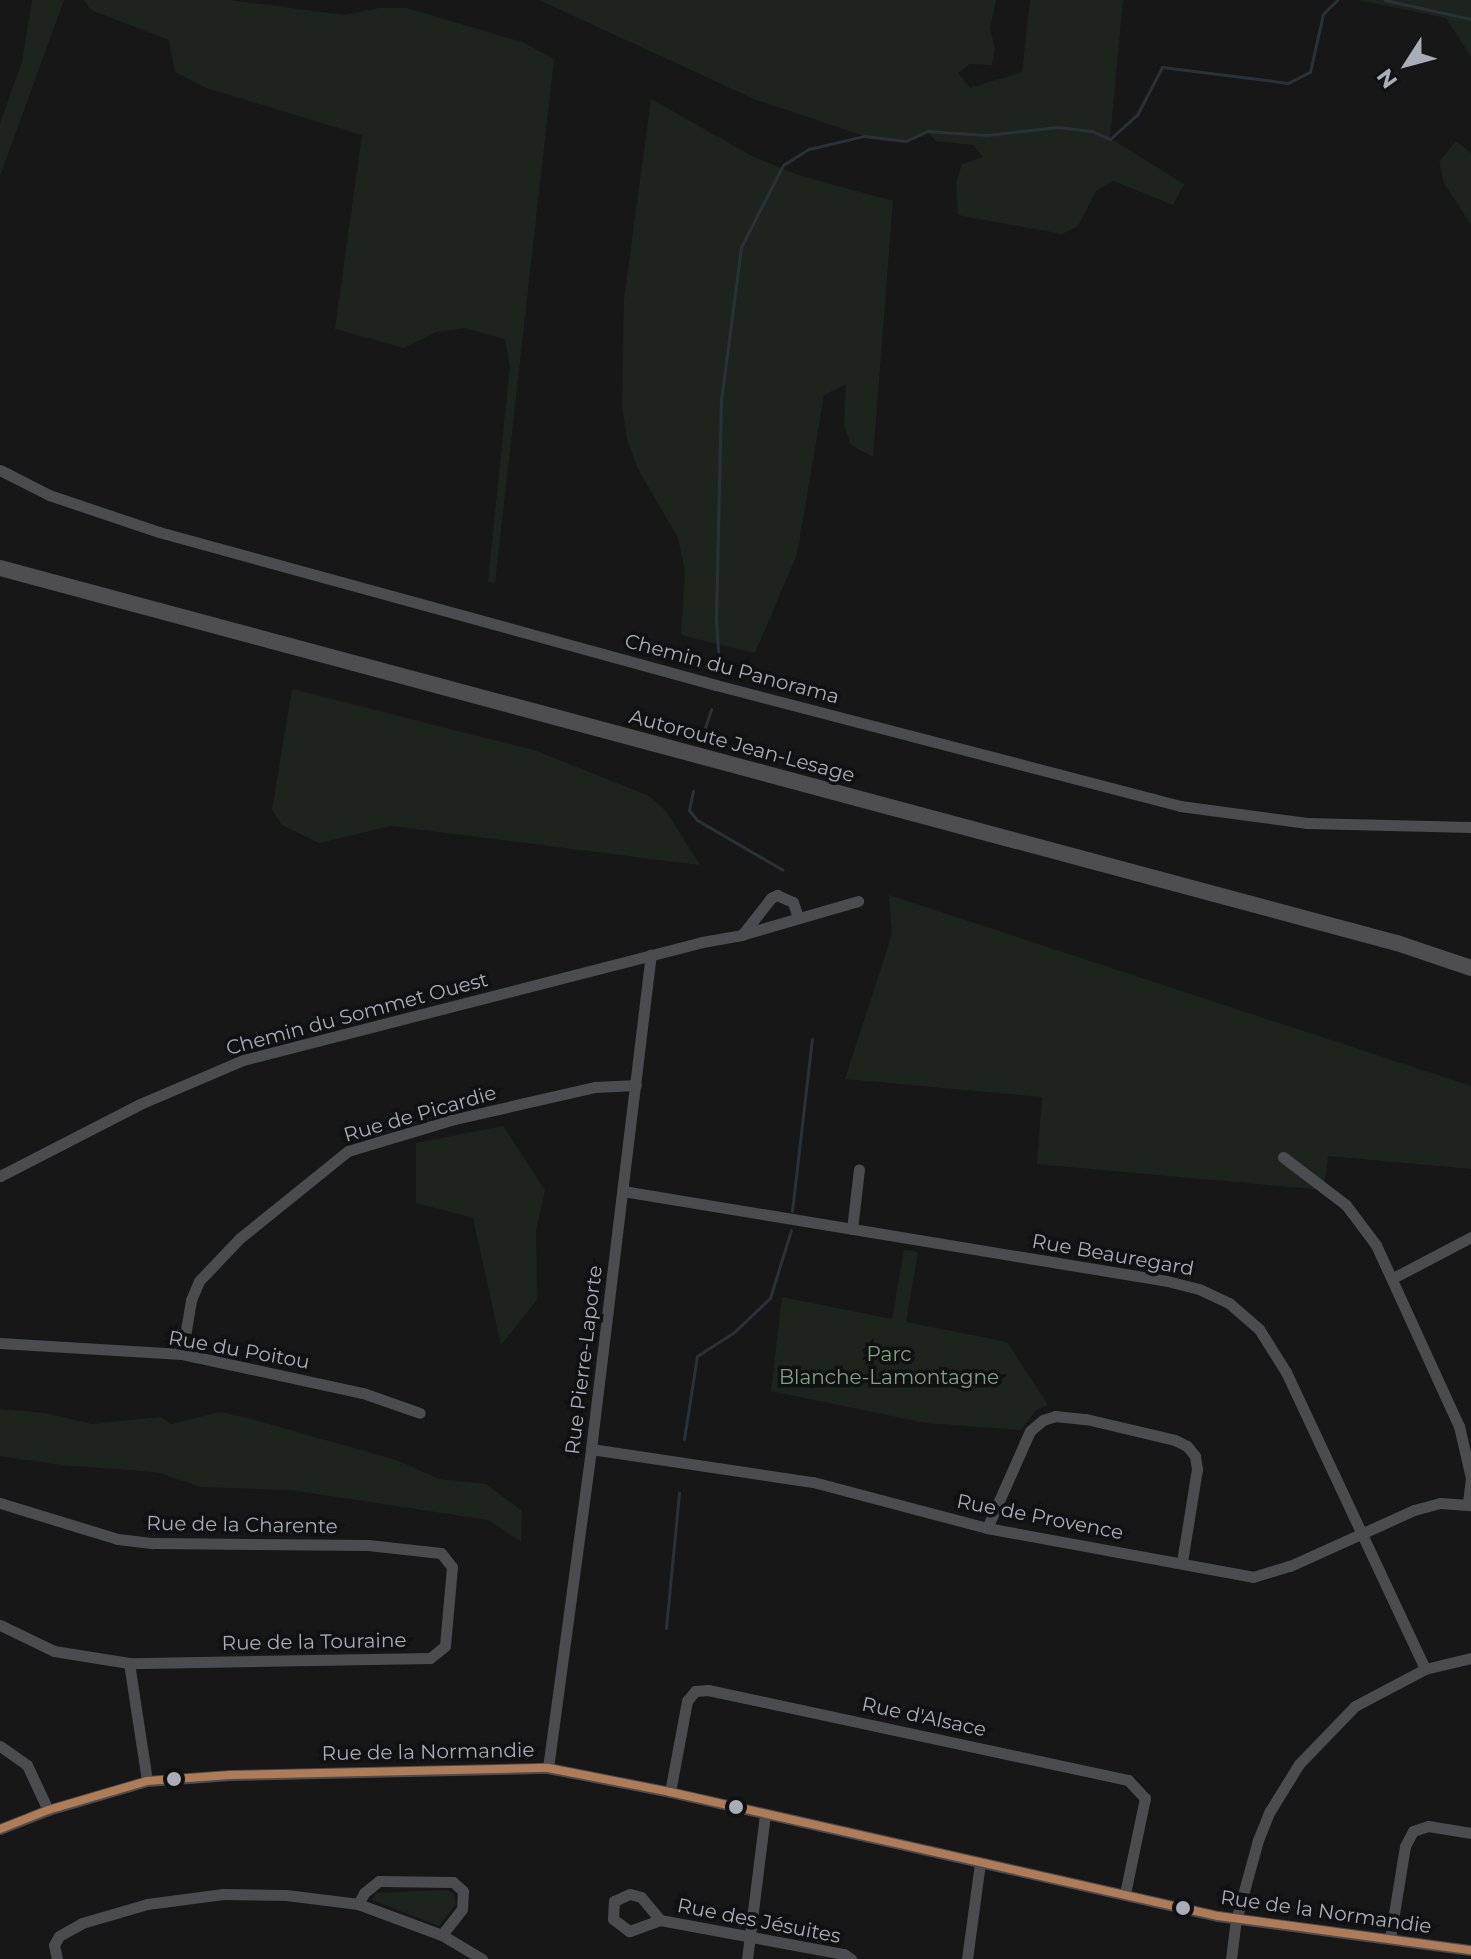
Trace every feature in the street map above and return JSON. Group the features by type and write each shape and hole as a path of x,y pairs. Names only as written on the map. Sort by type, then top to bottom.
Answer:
{"highway":[{"name":"Autoroute Jean-Lesage","path":"0,568 1397,943 1471,968"}],"street":[{"name":"Chemin du Panorama","path":"0,470 49,495 159,532 716,685 1180,806 1307,823 1471,827"},
{"path":"741,935 771,898 777,895 793,902 798,917"},
{"name":"Chemin du Sommet Ouest","path":"0,1176 140,1104 243,1060 651,955 741,935 858,901"},
{"name":"Rue Pierre-Laporte","path":"548,1768 591,1449 651,955"},
{"name":"Rue de Picardie","path":"182,1354 191,1300 199,1281 240,1238 348,1151 495,1110 595,1087 636,1085"},
{"path":"1283,1157 1346,1205 1362,1223 1393,1278 1459,1426 1471,1478 1469,1505"},
{"path":"852,1229 859,1169"},
{"name":"Rue Beauregard","path":"623,1191 1167,1281 1199,1289 1229,1303 1259,1329 1278,1356 1425,1669"},
{"path":"1393,1278 1471,1237"},
{"name":"Rue du Poitou","path":"0,1343 182,1354 363,1393 420,1413"},
{"path":"987,1528 1030,1431 1043,1420 1055,1416 1077,1418 1175,1440 1187,1446 1195,1456 1197,1469 1182,1562"},
{"name":"Rue de Provence","path":"591,1449 813,1482 987,1528 1253,1577 1272,1574 1414,1510 1440,1503 1469,1505"},
{"name":"Rue de la Charente","path":"0,1503 118,1539 153,1543 368,1545 441,1553"},
{"name":"Rue de la Touraine","path":"0,1625 54,1651 129,1663 430,1658 445,1646 452,1567 441,1553"},
{"path":"1231,1959 1236,1920 1258,1840 1284,1785 1299,1764 1355,1706 1425,1669 1471,1658"},
{"path":"129,1663 147,1781"},
{"name":"Rue d'Alsace","path":"670,1792 687,1701 695,1691 708,1690 1128,1780 1145,1798 1125,1894"},
{"path":"0,1746 27,1765 48,1810"},
{"name":"Rue de la Normandie","path":"0,1829 48,1810 147,1781 230,1775 548,1768 670,1792 1236,1920 1471,1950"},
{"path":"747,1959 765,1815"},
{"path":"1390,1938 1405,1846 1413,1831 1428,1826 1471,1833"},
{"path":"967,1959 980,1863"},
{"path":"358,1904 364,1893 379,1881 453,1882 463,1891 462,1909 442,1935"},
{"path":"57,1959 54,1945 59,1936 82,1923 147,1904 223,1894 286,1895 358,1904 442,1935 482,1959"},
{"name":"Rue des Jésuites","path":"660,1920 844,1954 851,1959"}],"green space":[{"path":"32,0 64,0 0,176 0,123 22,62"},
{"path":"84,0 229,0 345,15 379,8 406,8 522,42 554,59 495,583 488,582 510,366 505,339 465,328 436,332 404,348 335,329 362,135 206,88 175,72 169,40 91,10"},
{"path":"539,0 996,0 990,28 995,49 992,65 970,64 958,73 970,88 1022,72 1030,0 1123,0 1110,138 1184,184 1173,205 1113,181 1096,191 1078,226 1062,234 958,215 956,183 962,164 983,157 973,145 936,141 927,132 906,141 864,136 754,99"},
{"path":"1358,0 1471,0 1471,57 1446,18"},
{"path":"651,99 752,156 798,175 893,201 873,457 851,445 844,425 846,384 824,395 797,554 755,653 681,635 685,571 678,538 637,467 627,439 622,405 624,299"},
{"path":"1456,141 1471,153 1471,225 1444,183 1439,162"},
{"path":"292,689 534,750 649,796 666,811 700,865 391,826 319,843 282,825 272,810"},
{"path":"889,895 1471,1086 1471,1169 1328,1156 1324,1190 1037,1164 1042,1097 845,1079 892,934"},
{"path":"503,1126 545,1190 536,1231 537,1300 501,1345 473,1218 416,1203 416,1143"},
{"name":"Parc Blanche-Lamontagne","path":"904,1250 918,1252 906,1322 1007,1342 1048,1405 1036,1410 1021,1430 926,1423 771,1391 782,1297 892,1319"},
{"path":"0,1409 45,1413 92,1424 160,1417 171,1424 220,1412 248,1418 396,1460 439,1479 486,1484 522,1511 521,1542 488,1520 291,1490 201,1487 156,1472 61,1465 0,1456"},
{"path":"446,1890 453,1893 456,1904 439,1926 372,1900 376,1893"}],"waterway":[{"path":"719,668 716,618 721,401 741,247 783,165 809,149 864,136 906,141 927,131 987,135 1058,127 1092,131 1110,139 1137,115 1162,67 1288,83 1310,72 1323,14 1337,0"},
{"path":"1385,0 1471,19"},
{"path":"704,731 711,709"},
{"path":"693,791 689,810 697,820 783,870"},
{"path":"792,1211 812,1039"},
{"path":"684,1439 697,1356 733,1333 770,1298 791,1230"},
{"path":"666,1628 679,1493"}],"transit line":[{"path":"0,1829 48,1810 147,1781 230,1775 548,1768 670,1792 1218,1916 1471,1950"}]}
